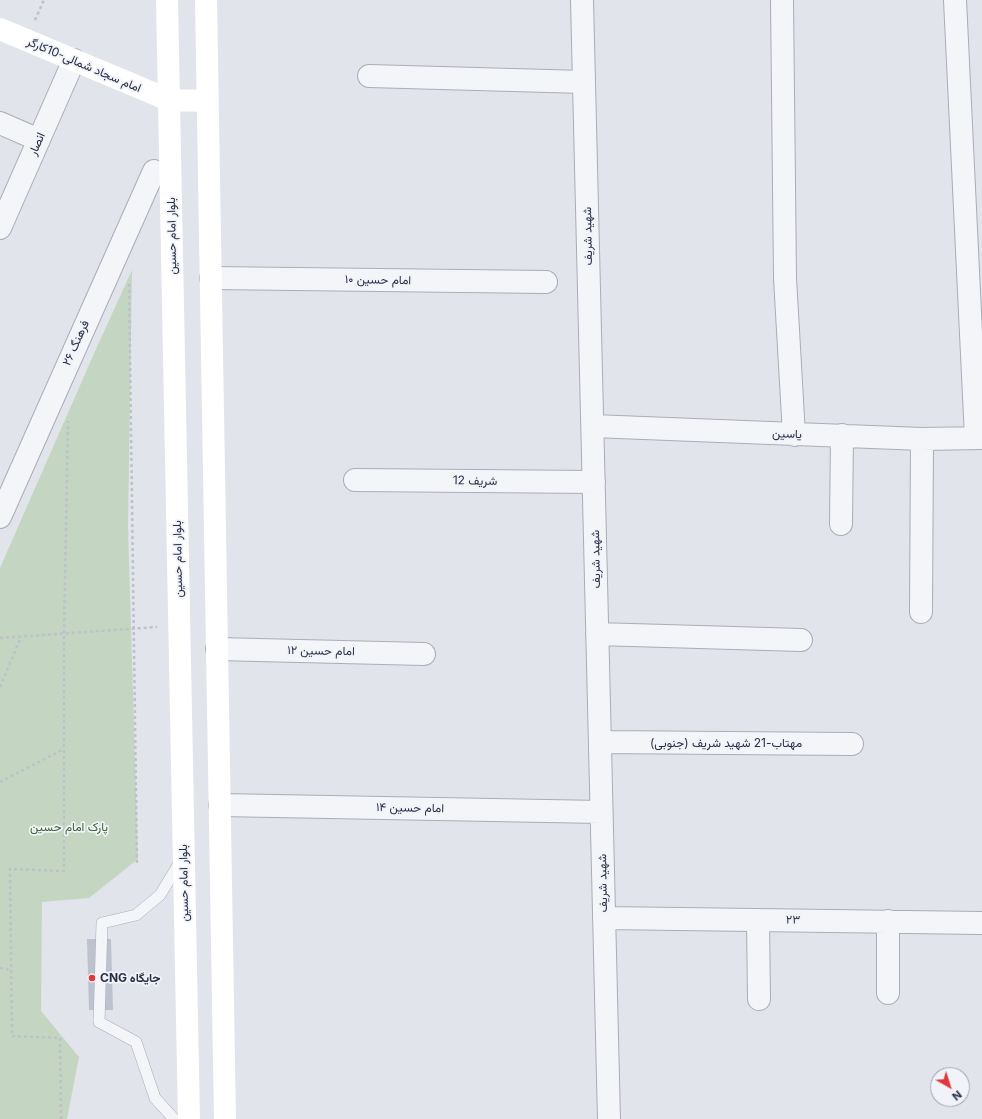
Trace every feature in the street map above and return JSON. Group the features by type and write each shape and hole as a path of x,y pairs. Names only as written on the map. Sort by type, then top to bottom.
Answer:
{"main road":[{"name":"بلوار امام حسین","path":"167,0 189,1119"},
{"path":"206,0 225,1119"},
{"name":"امام سجاد شمالی-10کارگر","path":"0,29 169,100"},
{"path":"169,100 208,101"}],"street":[{"name":"شهید شریف","path":"582,0 609,1119"},
{"path":"782,0 785,278 794,435"},
{"path":"955,0 979,438"},
{"name":"انصار","path":"0,228 74,60"},
{"path":"369,76 584,82"},
{"path":"0,123 39,140"},
{"name":"فرهنگ ۲۶","path":"0,517 154,171"},
{"name":"امام حسین ۱۰","path":"211,278 546,282"},
{"name":"یاسین","path":"593,426 922,439 979,438"},
{"path":"841,524 842,435"},
{"path":"920,612 922,439"},
{"name":"شریف 12","path":"355,480 594,482"},
{"path":"597,634 800,640"},
{"name":"امام حسین ۱۲","path":"217,649 424,654"},
{"name":"مهتاب-21 شهید شریف (جنوبی)","path":"600,742 852,744"},
{"name":"امام حسین ۱۴","path":"220,804 601,812"},
{"name":"۲۳","path":"604,918 982,923"},
{"path":"758,920 759,999"},
{"path":"888,921 888,993"}],"lane":[{"path":"174,1119 155,1098 136,1042 99,1022 102,922 136,915 160,895 184,857"}],"path":[{"path":"129,281 135,629 137,865"},
{"path":"61,1119 60,1038 12,1036 10,869 64,871 64,634 68,414"},
{"path":"0,638 179,626"},
{"path":"0,687 21,637"},
{"path":"0,782 64,749"},
{"path":"0,968 11,970"}],"green space":[{"name":"پارک امام حسین","path":"132,270 128,527 138,859 89,898 42,902 41,1011 79,1057 67,1119 0,1119 0,568"}],"building":[{"path":"87,939 111,939 113,1010 89,1010"}],"place":[{"name":"CNG جایگاه","path":"92,978"}]}
